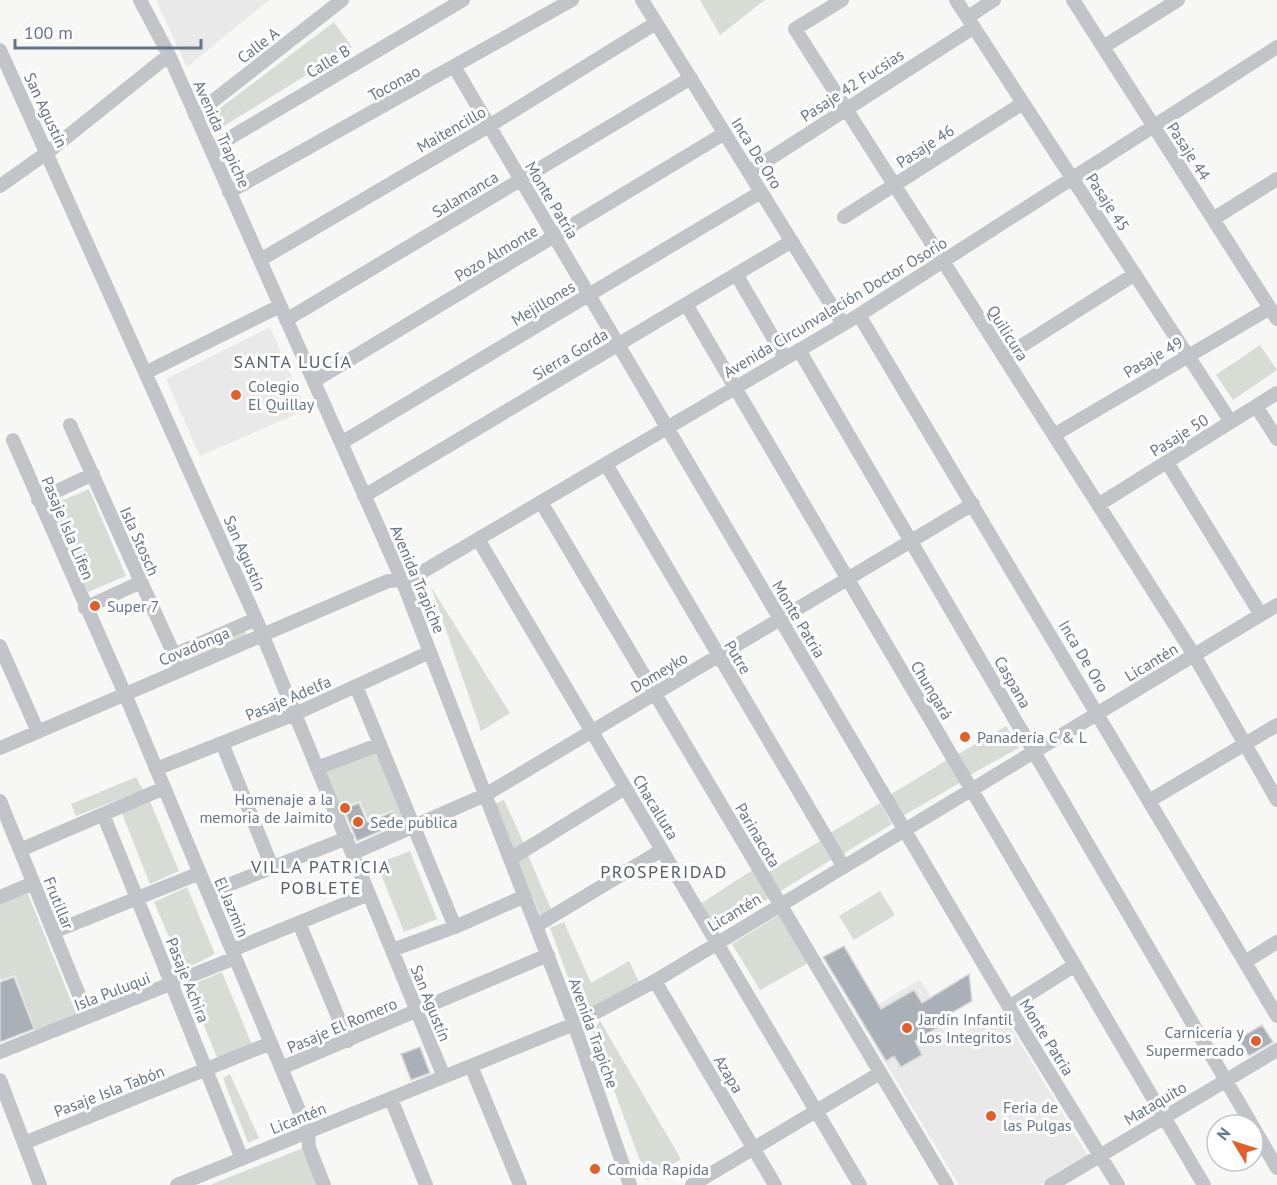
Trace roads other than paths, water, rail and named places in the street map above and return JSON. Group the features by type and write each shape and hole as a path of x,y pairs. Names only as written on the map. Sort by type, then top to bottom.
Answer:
{"street":[{"name":"Avenida Trapiche","path":"140,0 169,55 402,580 548,955 630,1185"},
{"name":"Calle A","path":"195,116 342,0"},
{"name":"Calle B","path":"211,150 463,0"},
{"name":"Toconao","path":"230,192 455,68 572,0"},
{"name":"Inca De Oro","path":"642,0 843,324"},
{"name":"Quilicura","path":"842,0 795,29 1194,655 1277,800"},
{"name":"Pasaje 45","path":"956,0 1231,422"},
{"name":"Pasaje 42 Fucsias","path":"749,172 846,109 971,22 994,0"},
{"name":"Pasaje 44","path":"1073,0 1270,309"},
{"path":"1103,47 1178,0"},
{"name":"Maitencillo","path":"260,260 489,126 657,23"},
{"name":"Avenida Circunvalación Doctor Osorio","path":"402,580 422,572 859,315 1277,47"},
{"name":"San Agustín","path":"0,50 147,372 263,635 444,1077"},
{"path":"0,186 48,152 169,55"},
{"name":"Monte Patria","path":"455,68 904,829 1118,1185"},
{"name":"Salamanca","path":"286,320 691,78"},
{"name":"Pasaje 46","path":"844,217 1023,103"},
{"name":"Pozo Almonte","path":"314,381 725,133"},
{"path":"1213,219 1277,179"},
{"name":"Mejillones","path":"341,442 761,192"},
{"name":"Sierra Gorda","path":"364,496 792,241"},
{"path":"736,274 785,358"},
{"path":"1004,357 1135,274"},
{"name":"Pasaje 49","path":"1054,435 1270,309 1277,291"},
{"name":"Chungará","path":"686,304 1204,1185"},
{"path":"147,372 280,306"},
{"name":"Inca De Oro","path":"859,315 1277,1016"},
{"name":"Caspana","path":"799,350 1244,1113"},
{"name":"Pasaje 50","path":"1098,505 1277,393"},
{"path":"1256,406 1277,439"},
{"name":"Isla Stosch","path":"70,425 181,670"},
{"name":"Pasaje Isla Lifen","path":"13,440 85,608 125,694"},
{"path":"1167,462 1262,615"},
{"name":"Putre","path":"606,464 843,866"},
{"path":"38,500 93,474"},
{"name":"Parinacota","path":"541,502 947,1185"},
{"name":"Domeyko","path":"353,853 485,795 973,504"},
{"name":"Chacalluta","path":"478,539 860,1185"},
{"name":"Covadonga","path":"0,748 388,581 402,580"},
{"path":"85,608 141,582"},
{"name":"Licantén","path":"177,1185 205,1180 242,1159 574,1024 655,981 1277,605"},
{"path":"174,655 256,619"},
{"path":"0,646 38,732"},
{"name":"Pasaje Adelfa","path":"156,769 295,714 430,652"},
{"path":"356,686 454,927"},
{"name":"El Jazmin","path":"125,694 308,1132 309,1148 324,1185"},
{"path":"1149,801 1277,725"},
{"path":"222,743 272,867"},
{"path":"317,768 380,744"},
{"path":"20,850 164,788"},
{"path":"510,859 625,788"},
{"name":"Frutillar","path":"0,801 88,1017"},
{"name":"Pasaje Achira","path":"103,814 242,1159"},
{"path":"208,893 347,838"},
{"path":"536,926 662,850"},
{"path":"53,932 200,873"},
{"path":"0,897 33,883"},
{"name":"Isla Puluqui","path":"0,1052 172,986 299,923 369,894"},
{"path":"392,950 454,927 525,896"},
{"path":"299,923 348,1041"},
{"path":"1245,962 1277,942"},
{"name":"Pasaje El Romero","path":"281,1068 548,955"},
{"path":"1010,1007 1075,965"},
{"name":"Azapa","path":"655,981 775,1185"},
{"name":"Pasaje Isla Tabón","path":"24,1143 271,1043"},
{"name":"Mataquito","path":"1051,1185 1277,1050"},
{"path":"471,1066 520,1185"},
{"path":"692,1185 880,1073"},
{"path":"0,1080 40,1185"},
{"path":"391,1099 426,1185"},
{"name":"Caspana","path":"1265,1148 1277,1168"}],"place":[{"name":"Colegio El Quillay","path":"236,395"},
{"name":"Super 7","path":"95,606"},
{"name":"Panadería C & L","path":"965,737"},
{"name":"Homenaje a la memoria de Jaimito","path":"345,808"},
{"name":"Sede publica","path":"358,822"},
{"name":"Jardín Infantil Los Integritos","path":"907,1028"},
{"name":"Carnicería y Supermercado","path":"1256,1041"},
{"name":"Feria de las Pulgas","path":"991,1116"},
{"name":"Comida Rapida","path":"595,1169"}],"district":[{"name":"SANTA LUCÍA","path":"293,362"},
{"name":"PROSPERIDAD","path":"664,872"},
{"name":"VILLA PATRICIA POBLETE","path":"321,877"}]}
